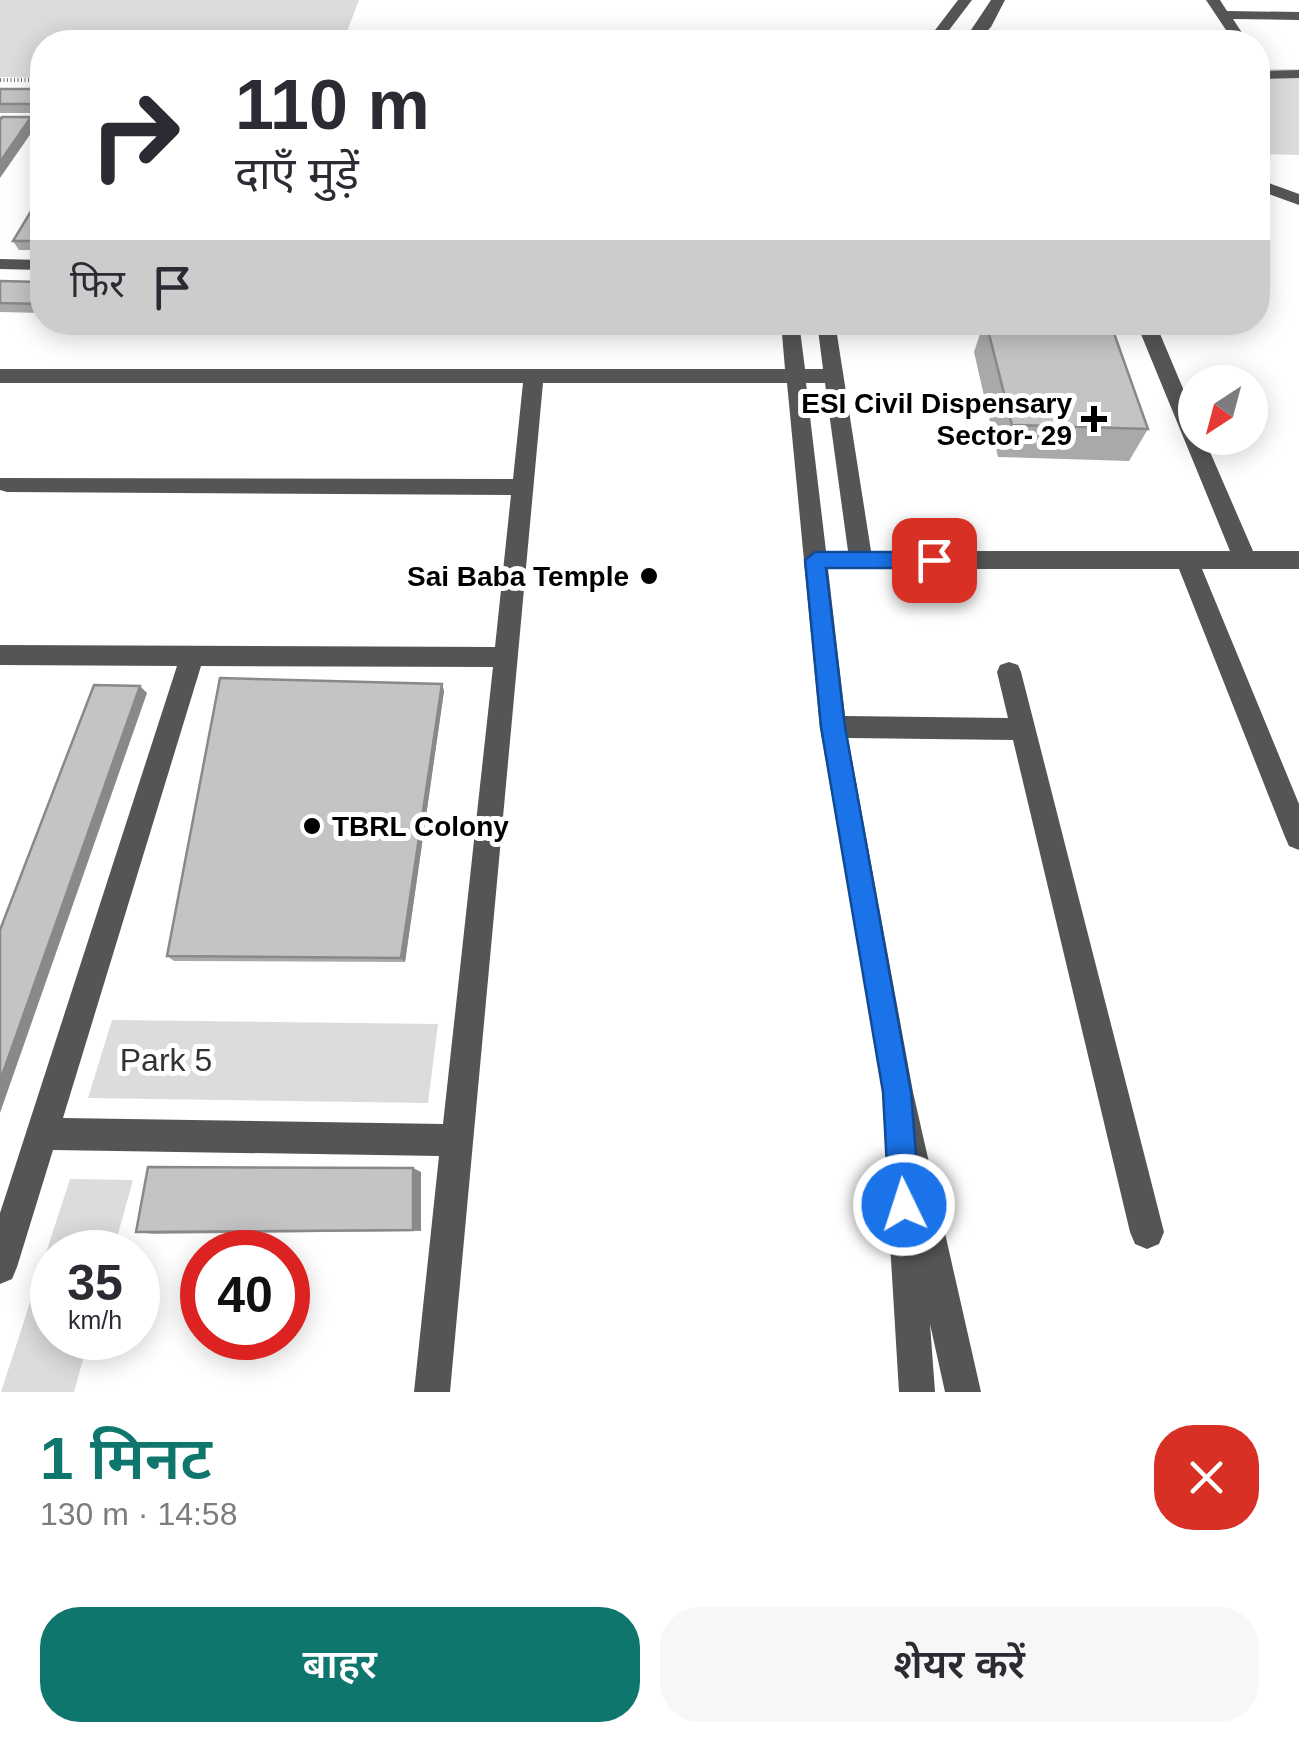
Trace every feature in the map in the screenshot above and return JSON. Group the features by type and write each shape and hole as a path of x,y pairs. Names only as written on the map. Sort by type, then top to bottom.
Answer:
{"street":[{"path":"942,30 965,0"},
{"path":"982,30 998,0"},
{"path":"1213,0 1233,30"},
{"path":"1223,15 1299,16"},
{"path":"1270,75 1299,74"},
{"path":"0,122 30,122"},
{"path":"1270,189 1299,200"},
{"path":"0,264 30,265"},
{"path":"791,335 833,727 897,1092 963,1392"},
{"path":"828,335 862,560"},
{"path":"1150,335 1244,560"},
{"path":"0,376 834,376"},
{"path":"432,1392 534,376"},
{"path":"7,484 523,487"},
{"path":"815,560 1299,560"},
{"path":"1187,560 1299,838"},
{"path":"0,655 504,657"},
{"path":"0,1267 192,656"},
{"path":"1010,672 1147,1232"},
{"path":"833,727 1024,729"},
{"path":"897,1092 917,1392"},
{"path":"44,1134 459,1140"}],"path":[{"path":"0,80 30,80"}],"green space":[{"path":"0,0 359,0 348,30 30,30 30,78 0,77"},
{"path":"1270,69 1299,69 1299,155 1270,154"},
{"name":"Park 5","path":"112,1020 438,1024 428,1103 88,1098"},
{"path":"70,1179 133,1180 119,1230 53,1230"},
{"path":"30,1302 30,1360 83,1360 74,1392 1,1392"}],"building":[{"path":"0,89 30,89 30,104 0,104"},
{"path":"30,117 0,162 0,120"},
{"path":"30,213 30,241 13,241"},
{"path":"0,281 30,282 30,304 0,303"},
{"path":"989,335 1115,335 1148,429 1012,425"},
{"name":"TBRL Colony","path":"220,678 442,684 401,958 167,956"},
{"path":"94,685 140,686 0,1081 0,930"},
{"path":"148,1167 413,1168 413,1230 136,1230"}],"place":[{"name":"ESI Civil Dispensary Sector- 29","path":"1094,419"},
{"name":"Sai Baba Temple","path":"649,576"},
{"name":"TBRL Colony","path":"312,826"}],"route":[{"path":"904,1205 897,1092 833,727 815,560 934,560"}]}
